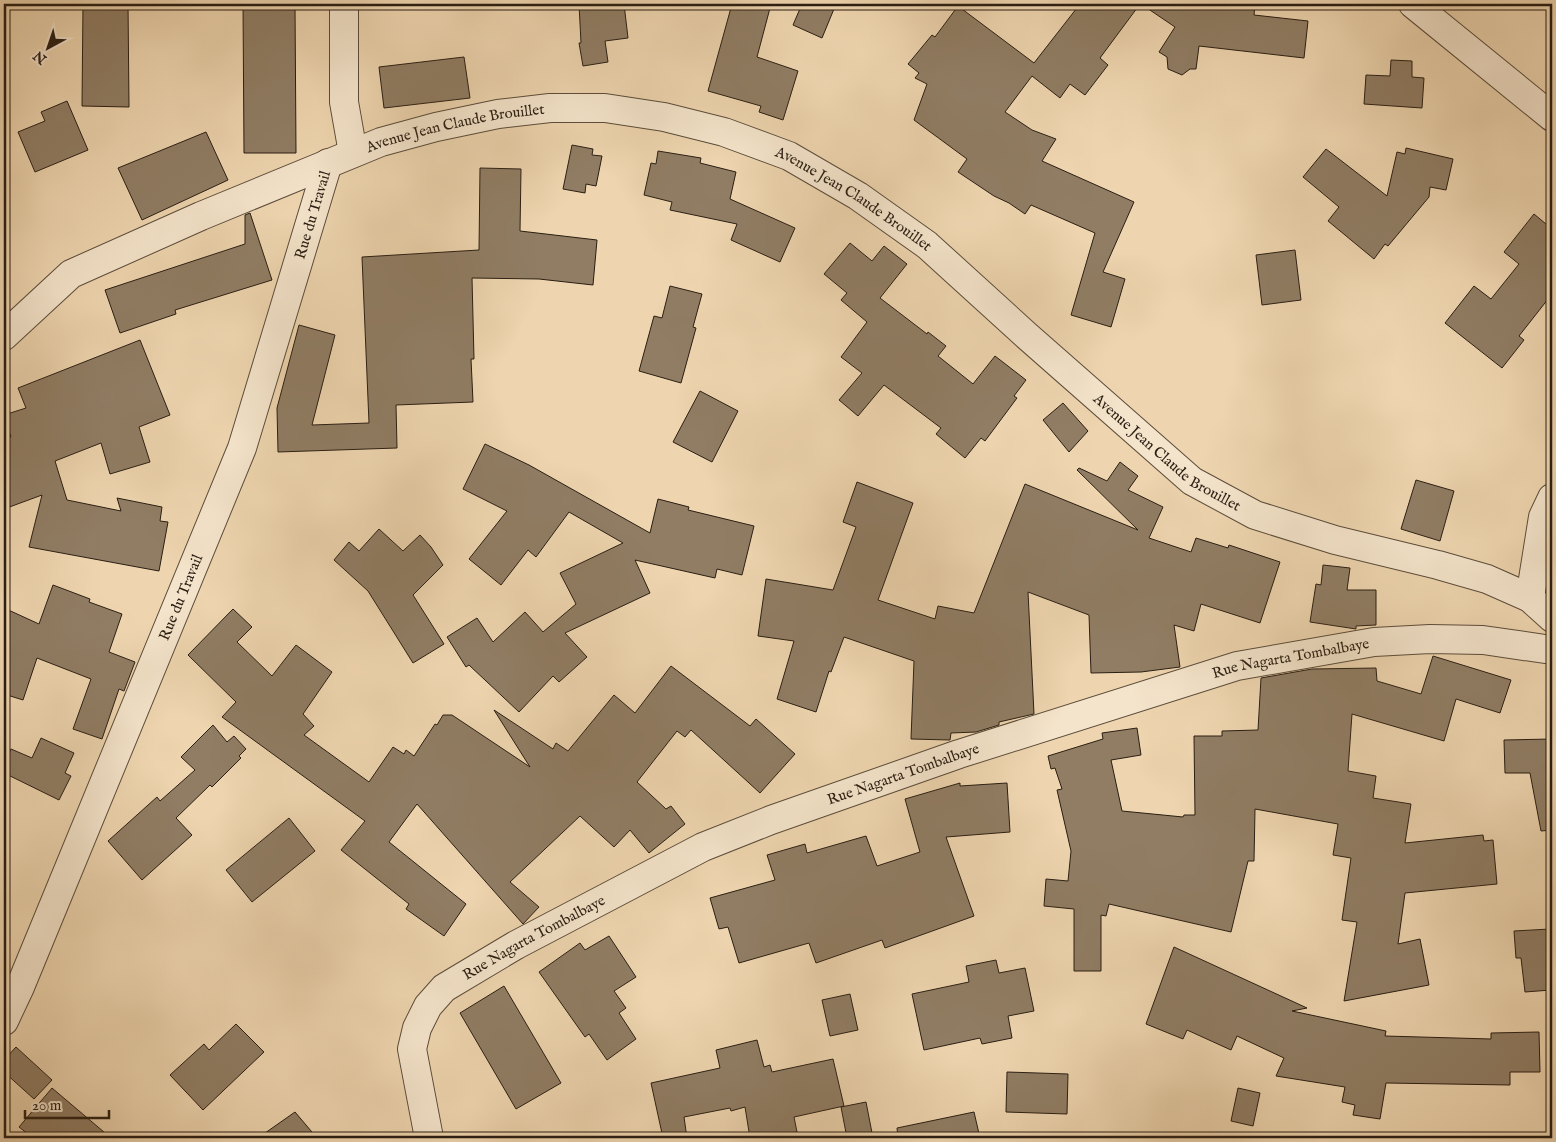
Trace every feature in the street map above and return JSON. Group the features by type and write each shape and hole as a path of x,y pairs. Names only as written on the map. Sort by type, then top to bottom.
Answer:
{"street":[{"path":"344,4 344,102 353,153"},
{"path":"1413,4 1552,117"},
{"name":"Avenue Jean Claude Brouillet","path":"4,336 71,274 200,216 381,142 436,127 498,114 550,108 605,108 664,117 724,132 790,156 858,196 927,245 1192,481 1255,515 1335,540 1487,579 1530,598 1552,618"},
{"name":"Rue du Travail","path":"4,1021 20,987 242,448 328,163"},
{"path":"1530,598 1543,517 1552,498"},
{"name":"Rue Nagarta Tombalbaye","path":"429,1138 412,1049 417,1028 428,1006 444,988 516,945 703,847 771,820 959,754 1237,666 1374,642 1393,641 1483,640 1552,650"}],"building":[{"path":"83,4 128,4 129,107 82,106"},
{"path":"243,4 295,4 296,153 244,153"},
{"path":"579,4 624,4 628,38 605,41 608,62 583,66 579,43 581,43"},
{"path":"732,4 754,4 770,8 757,57 798,71 783,120 759,112 761,106 708,91"},
{"path":"802,4 836,4 822,38 793,25"},
{"path":"1080,4 1140,4 1100,58 1108,65 1085,95 1070,84 1060,98 1032,76 1005,112 1032,130 1056,139 1042,161 1134,202 1103,272 1125,279 1111,327 1071,315 1095,233 1031,205 1025,214 958,172 967,159 914,120 927,84 915,78 919,73 908,64 932,35 935,37 958,6 1034,63"},
{"path":"1141,4 1255,4 1254,15 1308,21 1304,58 1199,46 1196,69 1190,69 1182,75 1168,69 1167,57 1159,52 1175,27"},
{"path":"464,57 470,98 384,108 379,67"},
{"path":"1391,60 1412,61 1412,77 1424,78 1422,108 1364,104 1366,75 1390,76"},
{"path":"67,101 88,150 35,172 18,132 45,121 41,112"},
{"path":"206,132 228,180 142,220 118,168"},
{"path":"572,145 593,149 592,155 602,156 596,186 586,184 585,193 563,189"},
{"path":"1406,148 1453,159 1446,190 1430,187 1429,197 1388,246 1385,244 1374,259 1328,221 1339,207 1303,177 1326,149 1387,196 1397,152 1405,154"},
{"path":"658,151 701,158 700,163 736,172 730,199 795,228 780,262 731,240 737,224 670,210 672,202 644,195 651,163 656,164"},
{"path":"480,168 521,169 520,231 597,240 593,285 539,279 472,278 474,359 471,359 473,402 396,405 397,448 278,452 277,408 299,325 335,335 312,425 369,423 362,257 479,250"},
{"path":"250,213 272,280 175,310 176,314 120,333 105,290 245,244 245,215"},
{"path":"1534,214 1552,229 1552,294 1519,336 1524,340 1502,368 1445,323 1474,286 1491,299 1519,264 1504,252"},
{"path":"850,243 872,261 884,246 907,264 880,298 946,346 938,356 973,384 995,356 1026,380 1014,396 1017,398 985,441 981,438 965,458 936,434 941,428 884,385 858,416 839,400 862,373 841,357 867,322 841,300 847,293 824,274"},
{"path":"1295,250 1301,300 1262,305 1256,255"},
{"path":"670,286 702,294 693,327 696,328 681,383 639,371 654,316 662,318"},
{"path":"140,340 170,415 139,427 150,462 110,474 101,443 55,461 67,500 121,511 117,498 162,507 160,521 168,522 159,571 29,547 42,495 4,509 4,439 11,437 4,415 26,408 18,388"},
{"path":"700,391 738,411 712,462 673,442"},
{"path":"1063,403 1088,431 1069,452 1043,420"},
{"path":"485,444 529,465 650,533 658,499 689,507 688,510 754,526 742,575 717,569 715,578 635,560 650,593 565,633 587,657 559,682 553,676 519,712 469,665 466,667 447,637 477,618 493,642 525,612 543,632 576,604 560,573 623,543 569,512 536,557 528,550 501,585 469,559 507,511 463,489"},
{"path":"1120,462 1138,476 1128,490 1163,507 1149,538 1191,552 1196,538 1228,548 1229,545 1280,562 1260,623 1201,604 1194,631 1174,625 1180,667 1141,672 1091,673 1089,615 1028,592 1034,714 999,722 999,725 976,732 951,733 950,740 911,739 914,661 844,637 831,672 829,671 816,712 777,699 794,641 758,636 766,579 833,590 856,527 843,522 857,482 913,503 878,600 935,619 938,606 974,613 1025,484 1138,530 1077,470 1079,468 1107,481"},
{"path":"1416,480 1454,491 1440,541 1401,529"},
{"path":"379,529 403,551 420,535 443,565 413,595 444,644 413,663 368,591 334,560 349,542 359,551"},
{"path":"1323,565 1350,568 1347,590 1376,590 1376,625 1356,626 1356,629 1310,622 1316,584 1321,585"},
{"path":"53,585 90,599 89,602 122,614 109,652 135,662 124,691 119,689 102,739 73,729 91,679 37,658 23,700 4,694 4,608 39,624"},
{"path":"233,609 252,627 237,642 272,676 296,645 332,672 303,714 314,726 304,735 369,782 393,747 404,754 406,750 414,756 443,715 452,715 530,767 494,710 553,749 556,743 568,751 614,695 635,713 671,666 750,726 756,719 795,754 760,793 691,730 685,737 677,731 637,782 666,809 671,806 685,824 649,853 630,830 614,847 580,816 510,882 539,907 523,924 417,804 389,842 466,904 444,936 406,909 409,904 341,850 365,821 222,717 236,702 188,655"},
{"path":"1433,656 1511,680 1500,713 1456,699 1444,741 1352,714 1348,771 1376,776 1373,798 1411,804 1405,843 1483,835 1484,841 1493,840 1497,884 1405,893 1398,944 1420,939 1429,985 1344,1001 1357,922 1342,920 1351,858 1333,855 1338,824 1255,809 1254,861 1248,861 1231,932 1109,904 1106,916 1101,915 1101,971 1074,971 1074,909 1044,906 1046,879 1068,881 1071,851 1057,790 1062,789 1055,768 1051,769 1048,756 1103,739 1102,733 1137,728 1141,755 1111,760 1122,811 1183,817 1184,815 1195,815 1194,736 1222,736 1222,731 1258,730 1261,678 1312,669 1376,668 1377,681 1421,694"},
{"path":"213,725 227,742 234,736 246,749 239,756 241,758 212,787 210,785 176,818 192,835 142,880 108,841 157,797 160,801 195,770 181,757"},
{"path":"41,738 74,753 65,773 71,776 59,800 4,773 4,764 11,749 32,758"},
{"path":"1552,739 1552,830 1541,831 1530,773 1505,773 1504,740"},
{"path":"960,783 960,786 1007,783 1010,832 946,837 974,916 885,948 882,940 816,963 809,943 739,963 728,927 719,929 710,898 775,880 767,855 805,844 807,853 866,836 877,866 920,852 905,799"},
{"path":"289,818 315,851 252,902 226,870"},
{"path":"1550,929 1551,956 1547,956 1551,990 1525,992 1521,958 1516,958 1514,931"},
{"path":"609,936 636,977 614,991 626,1008 619,1013 636,1039 607,1060 589,1034 585,1037 539,972 580,943 585,950"},
{"path":"1174,947 1307,1008 1292,1011 1386,1031 1385,1036 1491,1039 1491,1033 1539,1032 1540,1072 1510,1072 1510,1085 1386,1083 1380,1119 1353,1115 1355,1105 1342,1102 1345,1087 1276,1076 1284,1058 1237,1036 1231,1050 1187,1030 1183,1039 1146,1024"},
{"path":"996,960 999,973 1025,968 1034,1011 1008,1016 1012,1038 982,1044 980,1038 924,1050 912,994 969,982 966,966"},
{"path":"504,986 561,1083 516,1109 460,1013"},
{"path":"850,994 858,1030 830,1036 822,1000"},
{"path":"236,1024 264,1052 203,1110 170,1075 204,1044 209,1050"},
{"path":"757,1040 764,1067 770,1065 772,1072 833,1059 844,1106 794,1117 797,1132 760,1138 750,1138 745,1107 731,1111 730,1108 684,1117 687,1138 663,1138 651,1083 720,1068 716,1050"},
{"path":"16,1047 52,1080 34,1099 4,1072 4,1060"},
{"path":"1007,1072 1068,1074 1067,1114 1006,1112"},
{"path":"52,1088 111,1138 33,1138 19,1127"},
{"path":"1238,1088 1260,1093 1253,1126 1231,1121"},
{"path":"866,1102 873,1138 847,1138 841,1107"},
{"path":"295,1112 317,1138 258,1138"},
{"path":"974,1112 980,1138 898,1138 897,1128"}]}
